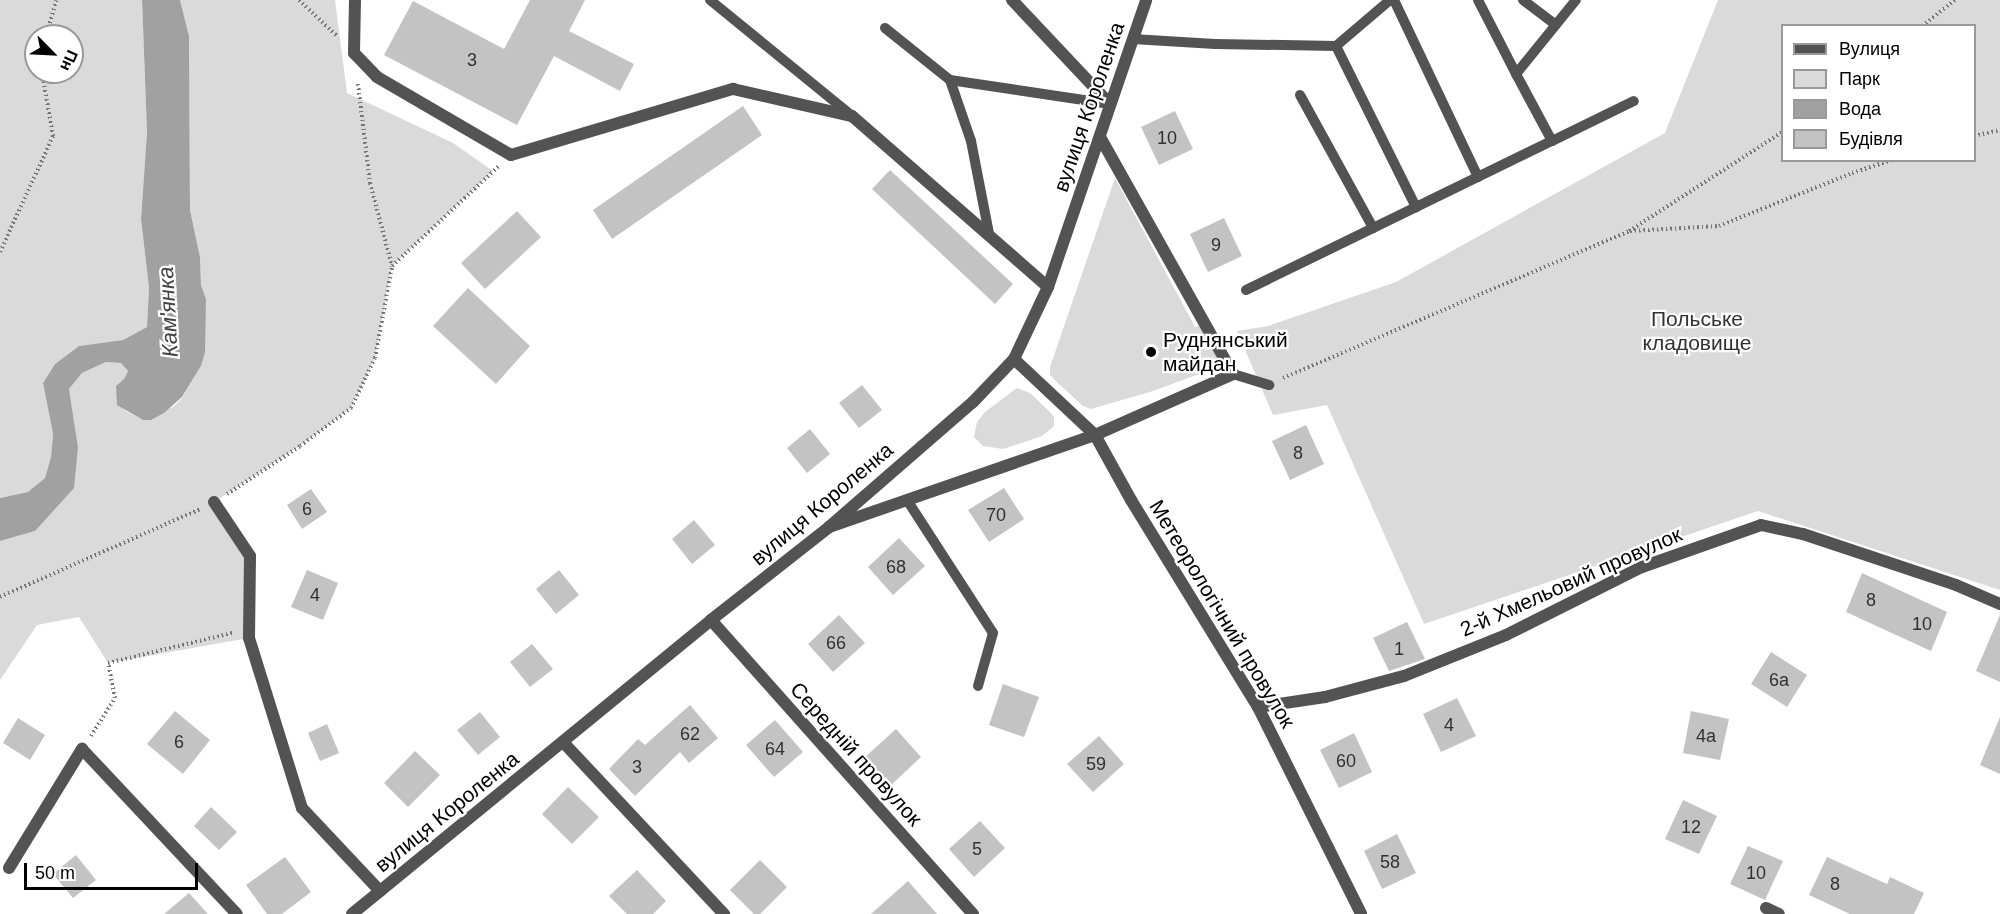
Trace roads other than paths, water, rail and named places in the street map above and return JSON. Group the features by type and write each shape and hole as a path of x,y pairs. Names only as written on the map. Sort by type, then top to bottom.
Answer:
{"street":[{"path":"355,0 354,53 377,77 511,154 733,89 852,116 1048,287"},
{"path":"1012,0 1110,104"},
{"name":"вулиця Короленка","path":"352,914 711,620 829,528 973,402 1014,359 1048,287 1146,0"},
{"path":"829,528 1095,435 1233,375 1100,137"},
{"name":"Метеорологічний провулок","path":"1014,359 1095,435 1131,500 1258,707 1361,914"},
{"path":"214,502 250,556 249,638 302,808 380,891"},
{"name":"2-й Хмельовий провулок","path":"1258,707 1325,697 1404,676 1506,635 1642,567 1761,525 1803,534 1956,585 2000,604"},
{"name":"Середній провулок","path":"711,620 973,914"},
{"path":"563,742 724,914"},
{"path":"9,868 82,749 237,914"},
{"path":"1766,908 1779,914"}],"lane":[{"path":"711,0 852,116"},
{"path":"1133,39 1215,44 1336,46 1390,0"},
{"path":"1394,0 1478,177"},
{"path":"1478,0 1552,141"},
{"path":"1523,0 1556,25"},
{"path":"1516,74 1575,0"},
{"path":"885,28 950,80 1110,104"},
{"path":"1336,46 1416,207"},
{"path":"950,80 971,141 989,234"},
{"path":"1300,95 1372,228"},
{"path":"1246,290 1634,101"},
{"path":"1233,375 1269,385"},
{"path":"907,500 993,633 978,686"}],"water":[{"name":"Кам'янка","path":"142,0 180,0 189,36 190,210 200,257 201,285 206,299 205,352 201,366 182,397 164,413 151,420 143,420 117,405 116,386 124,379 128,371 121,363 106,362 82,373 69,389 78,447 74,488 35,531 0,541 0,498 28,492 45,478 51,457 53,434 43,383 55,364 79,346 123,340 147,327 149,288 141,219 147,132"}],"place":[{"name":"Руднянський майдан","path":"1151,352"}],"park label":[{"name":"Польське кладовище","path":"1697,331"}]}
